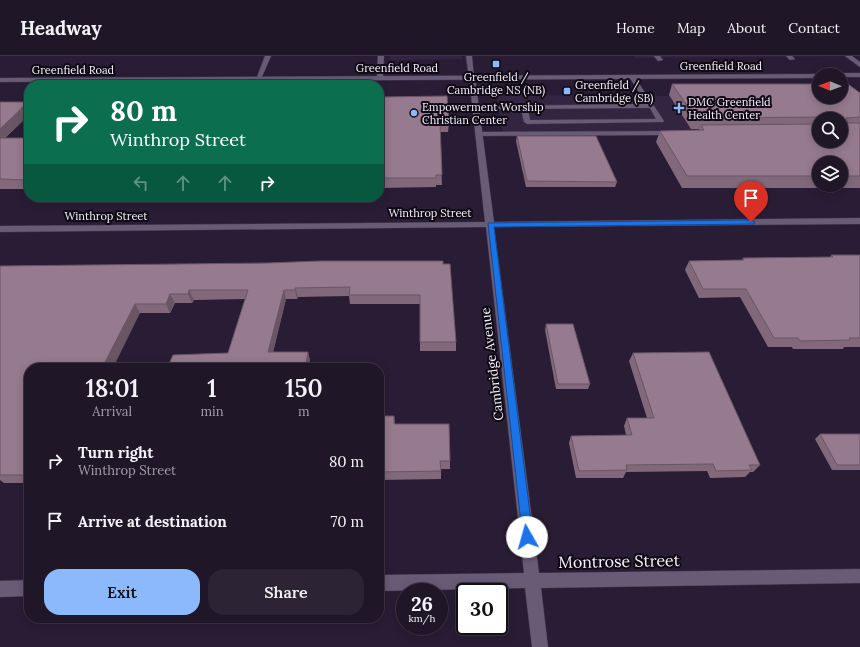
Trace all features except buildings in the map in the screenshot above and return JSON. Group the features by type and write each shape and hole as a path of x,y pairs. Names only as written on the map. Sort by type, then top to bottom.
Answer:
{"street":[{"path":"258,79 268,56"},
{"path":"380,78 381,56"},
{"name":"Cambridge Avenue","path":"470,56 540,647"},
{"path":"848,56 860,64"},
{"path":"848,75 860,75"},
{"path":"524,107 527,122 661,121 632,76"},
{"name":"Greenfield Road","path":"339,80 472,77 812,76"},
{"name":"Greenfield Road","path":"0,80 271,80"},
{"path":"476,108 652,106"},
{"path":"479,134 684,133"},
{"name":"Winthrop Street","path":"0,229 860,221"},
{"name":"Montrose Street","path":"384,583 860,576"},
{"path":"0,588 24,588"}],"shaded area":[{"path":"390,56 462,56 462,59 390,60"},
{"path":"634,56 860,56 635,58"},
{"name":"DMC Greenfield Health Center","path":"496,95 812,97 812,104 841,104 841,112 812,112 812,129 503,132"}],"place":[{"name":"Greenfield / Cambridge NS (NB)","path":"496,64"},
{"name":"Greenfield / Cambridge (SB)","path":"567,91"},
{"name":"DMC Greenfield Health Center","path":"679,108"},
{"name":"Empowerment Worship Christian Center","path":"414,113"}],"route":[{"path":"527,537 490,225 751,222"}]}
